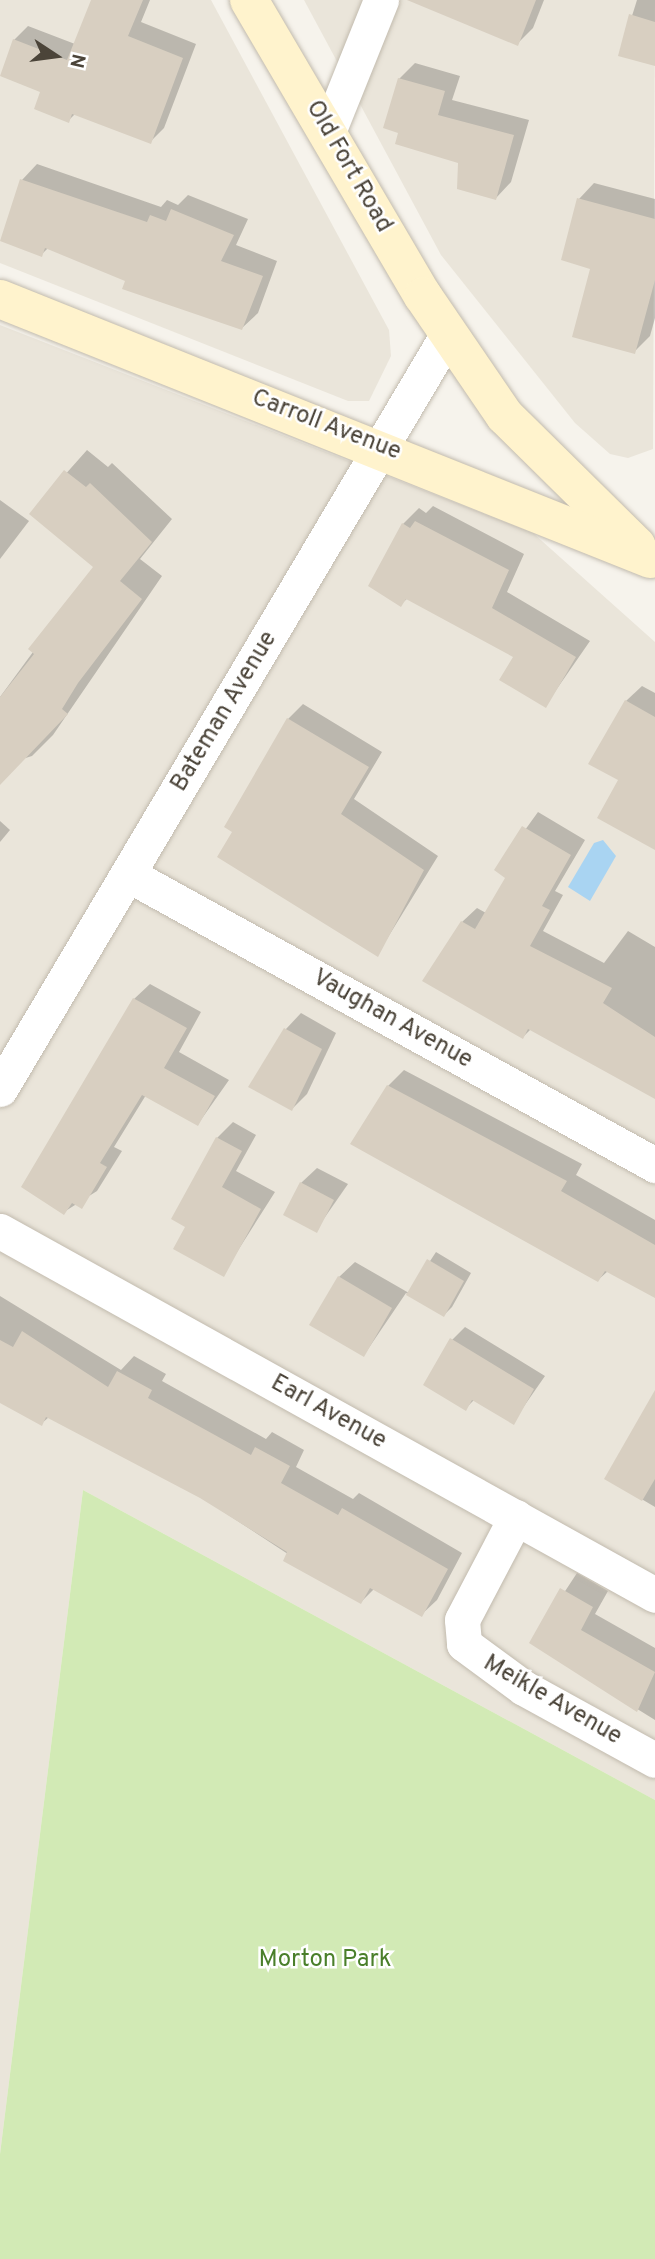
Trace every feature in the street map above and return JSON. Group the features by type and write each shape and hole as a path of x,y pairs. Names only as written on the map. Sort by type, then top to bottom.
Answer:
{"street":[{"name":"Old Fort Road","path":"249,0 448,334"},
{"path":"328,132 381,0"},
{"name":"Carroll Avenue","path":"0,299 382,447 653,556"},
{"name":"Bateman Avenue","path":"0,1089 448,334"},
{"name":"Carroll Avenue","path":"448,334 505,415 653,556"},
{"name":"Vaughan Avenue","path":"129,875 655,1165"},
{"name":"Earl Avenue","path":"0,1231 655,1595"},
{"name":"Meikle Avenue","path":"516,1517 462,1620 464,1644 524,1688 655,1760"}],"shaded area":[{"path":"0,0 211,0 389,330 391,356 369,401 348,401 0,263"},
{"path":"304,0 655,0 653,449 628,458 610,454 575,423 441,255"},
{"path":"0,325 533,533 655,642 655,1800 83,1490 0,2154"}],"green space":[{"name":"Morton Park","path":"83,1490 655,1800 655,2259 0,2259 0,2154"}],"water":[{"path":"603,840 616,856 590,901 568,887 594,843"}],"building":[{"path":"91,0 143,0 128,36 183,58 151,144 72,114 69,123 34,109 40,92 0,76 13,39 67,60"},
{"path":"407,0 536,0 518,46"},
{"path":"629,14 655,22 655,66 618,56"},
{"path":"398,78 445,91 438,115 514,135 496,200 457,189 458,163 395,144 398,133 383,128"},
{"path":"20,179 147,222 150,215 166,221 171,209 234,235 221,261 263,276 242,330 122,289 125,281 45,248 42,257 0,241"},
{"path":"577,198 655,219 655,280 635,354 572,337 590,269 561,260"},
{"path":"64,470 86,487 90,483 152,542 120,581 142,599 78,683 62,709 68,714 0,785 0,697 34,654 28,649 93,567 29,514"},
{"path":"415,521 509,570 492,608 576,657 546,708 499,680 513,657 406,599 401,607 368,586 402,523 410,528"},
{"path":"625,700 655,717 655,850 597,818 618,780 588,764"},
{"path":"287,718 369,767 341,814 424,870 378,957 217,857 232,832 224,827"},
{"path":"522,826 571,855 542,906 550,910 530,946 612,988 603,1003 655,1037 655,1099 528,1029 523,1039 422,981 461,921 475,929 505,878 494,870"},
{"path":"133,998 187,1028 164,1068 215,1096 198,1126 142,1095 100,1163 107,1167 82,1209 72,1203 64,1215 21,1187"},
{"path":"284,1028 322,1049 292,1111 248,1087"},
{"path":"387,1085 567,1181 561,1191 655,1245 655,1298 605,1271 598,1282 350,1144"},
{"path":"216,1137 242,1151 222,1187 261,1209 224,1277 173,1249 185,1227 171,1219"},
{"path":"300,1182 334,1200 317,1233 283,1215"},
{"path":"427,1259 464,1281 444,1317 406,1295"},
{"path":"338,1276 392,1308 364,1357 309,1325"},
{"path":"22,1331 108,1387 117,1371 152,1390 148,1398 251,1455 255,1447 290,1466 281,1483 338,1515 342,1508 448,1569 422,1617 370,1588 361,1604 283,1561 287,1552 200,1498 46,1417 42,1426 0,1403 0,1340 13,1347"},
{"path":"450,1338 534,1389 514,1425 472,1400 466,1411 423,1385"},
{"path":"655,1390 655,1479 642,1501 604,1479"},
{"path":"560,1588 593,1607 581,1630 655,1672 637,1712 529,1643"}]}
